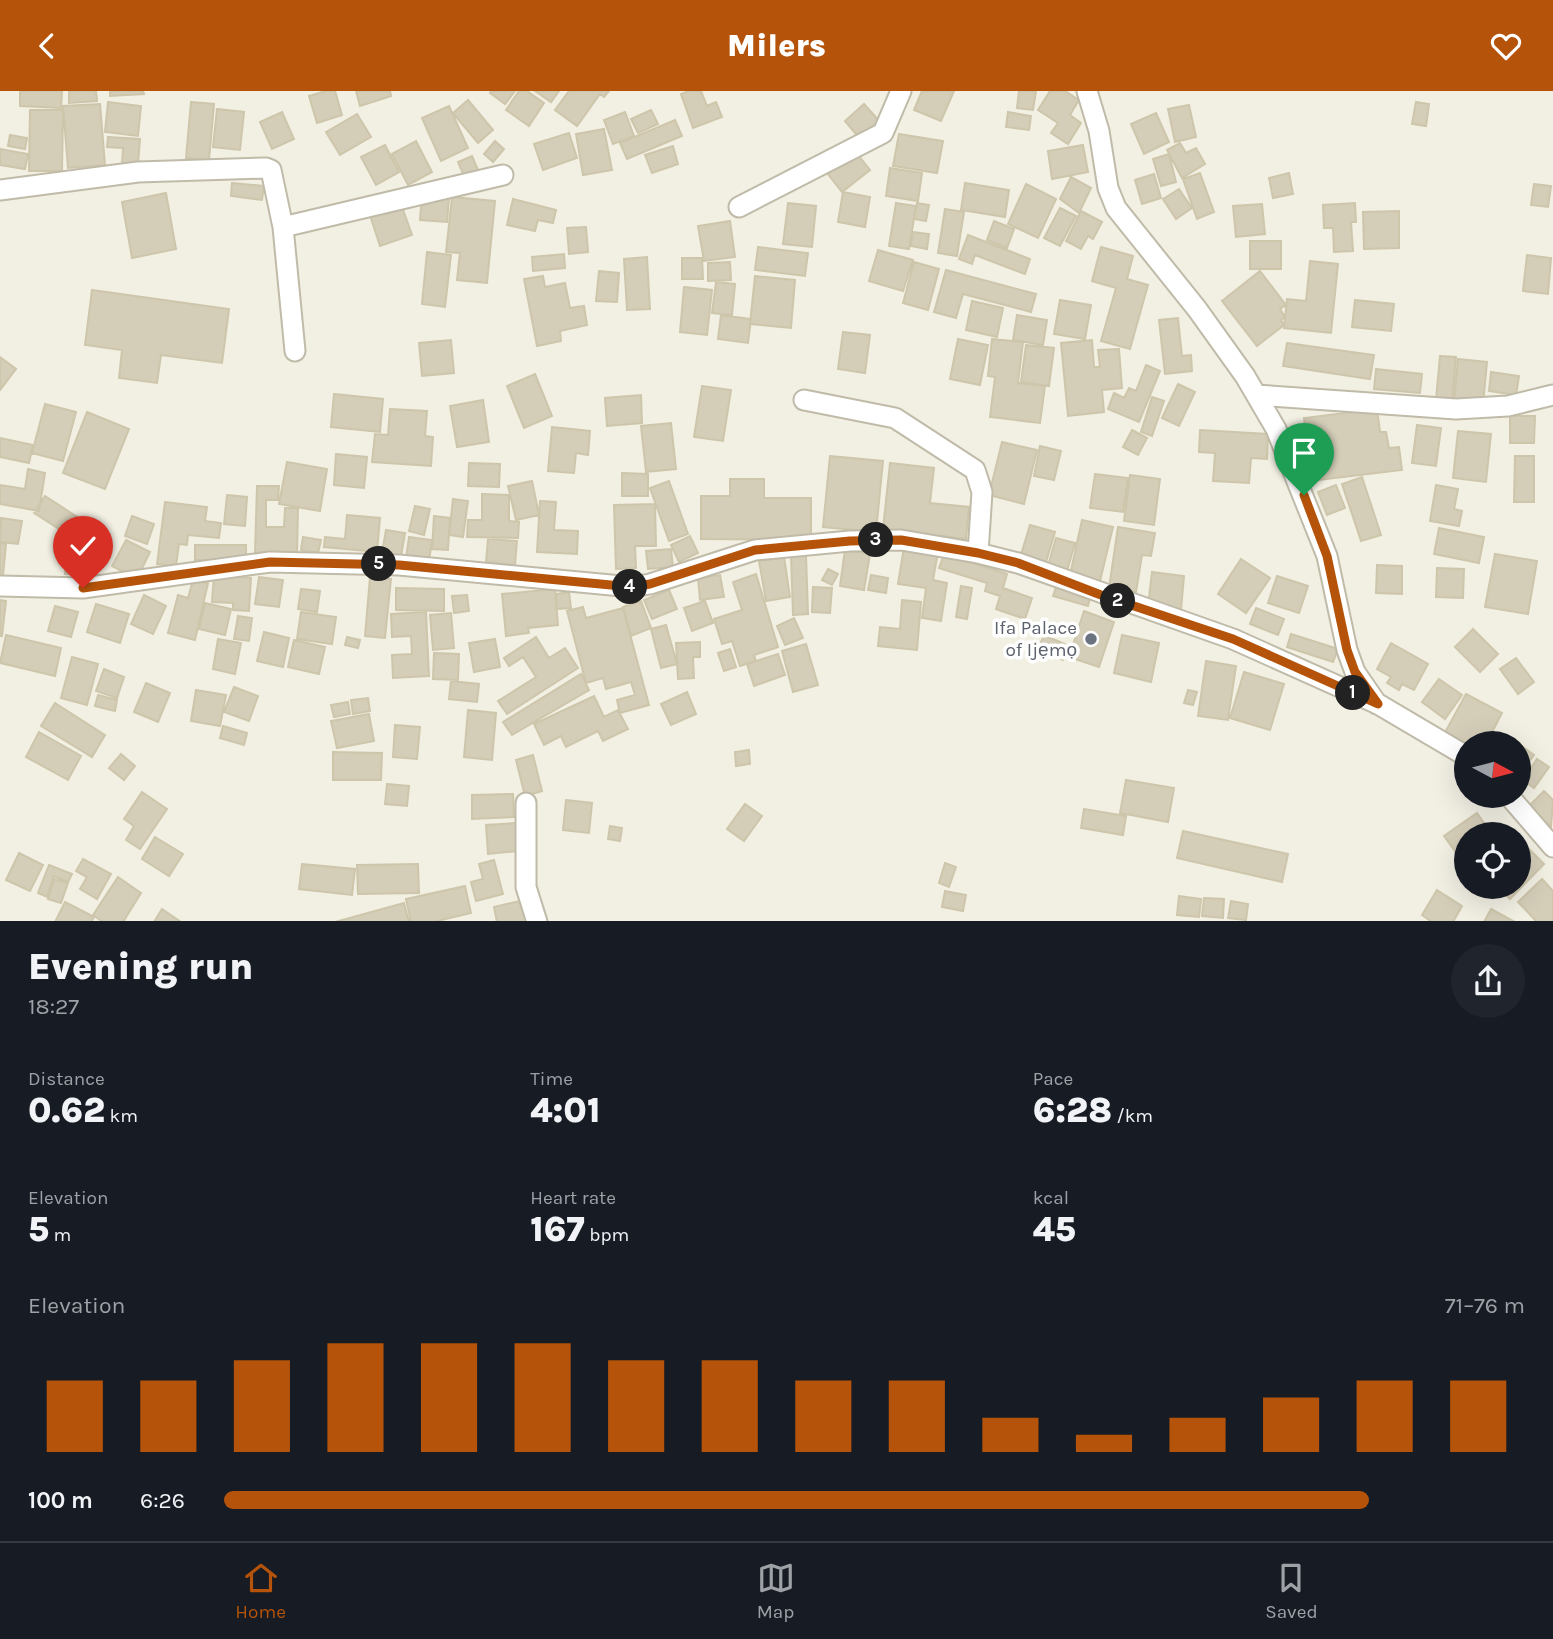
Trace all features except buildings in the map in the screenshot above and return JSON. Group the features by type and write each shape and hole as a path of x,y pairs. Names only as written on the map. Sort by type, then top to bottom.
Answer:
{"street":[{"path":"740,207 883,133 901,91"},
{"path":"1087,91 1099,131 1108,188 1116,208 1197,309 1276,429 1327,556 1351,661 1378,704"},
{"path":"0,190 138,172 271,170 283,227 295,351"},
{"path":"283,227 503,175"},
{"path":"1256,395 1455,409 1508,406 1553,395"},
{"path":"804,400 895,418 975,470 982,492 978,553"},
{"path":"0,586 83,588 270,562 399,565 632,587 650,584 755,550 850,541 901,540 1018,563 1101,595 1233,639 1378,704 1454,749"},
{"path":"526,803 526,887 537,921"},
{"path":"1519,809 1553,847"}],"place":[{"name":"Ifa Palace of Ijẹmọ","path":"1091,639"}],"route":[{"path":"83,588 138,583 270,562 399,565 632,587 650,584 755,550 850,541 901,540 1018,563 1101,595 1233,639 1378,704 1355,672 1347,650 1327,556 1304,495"}]}
